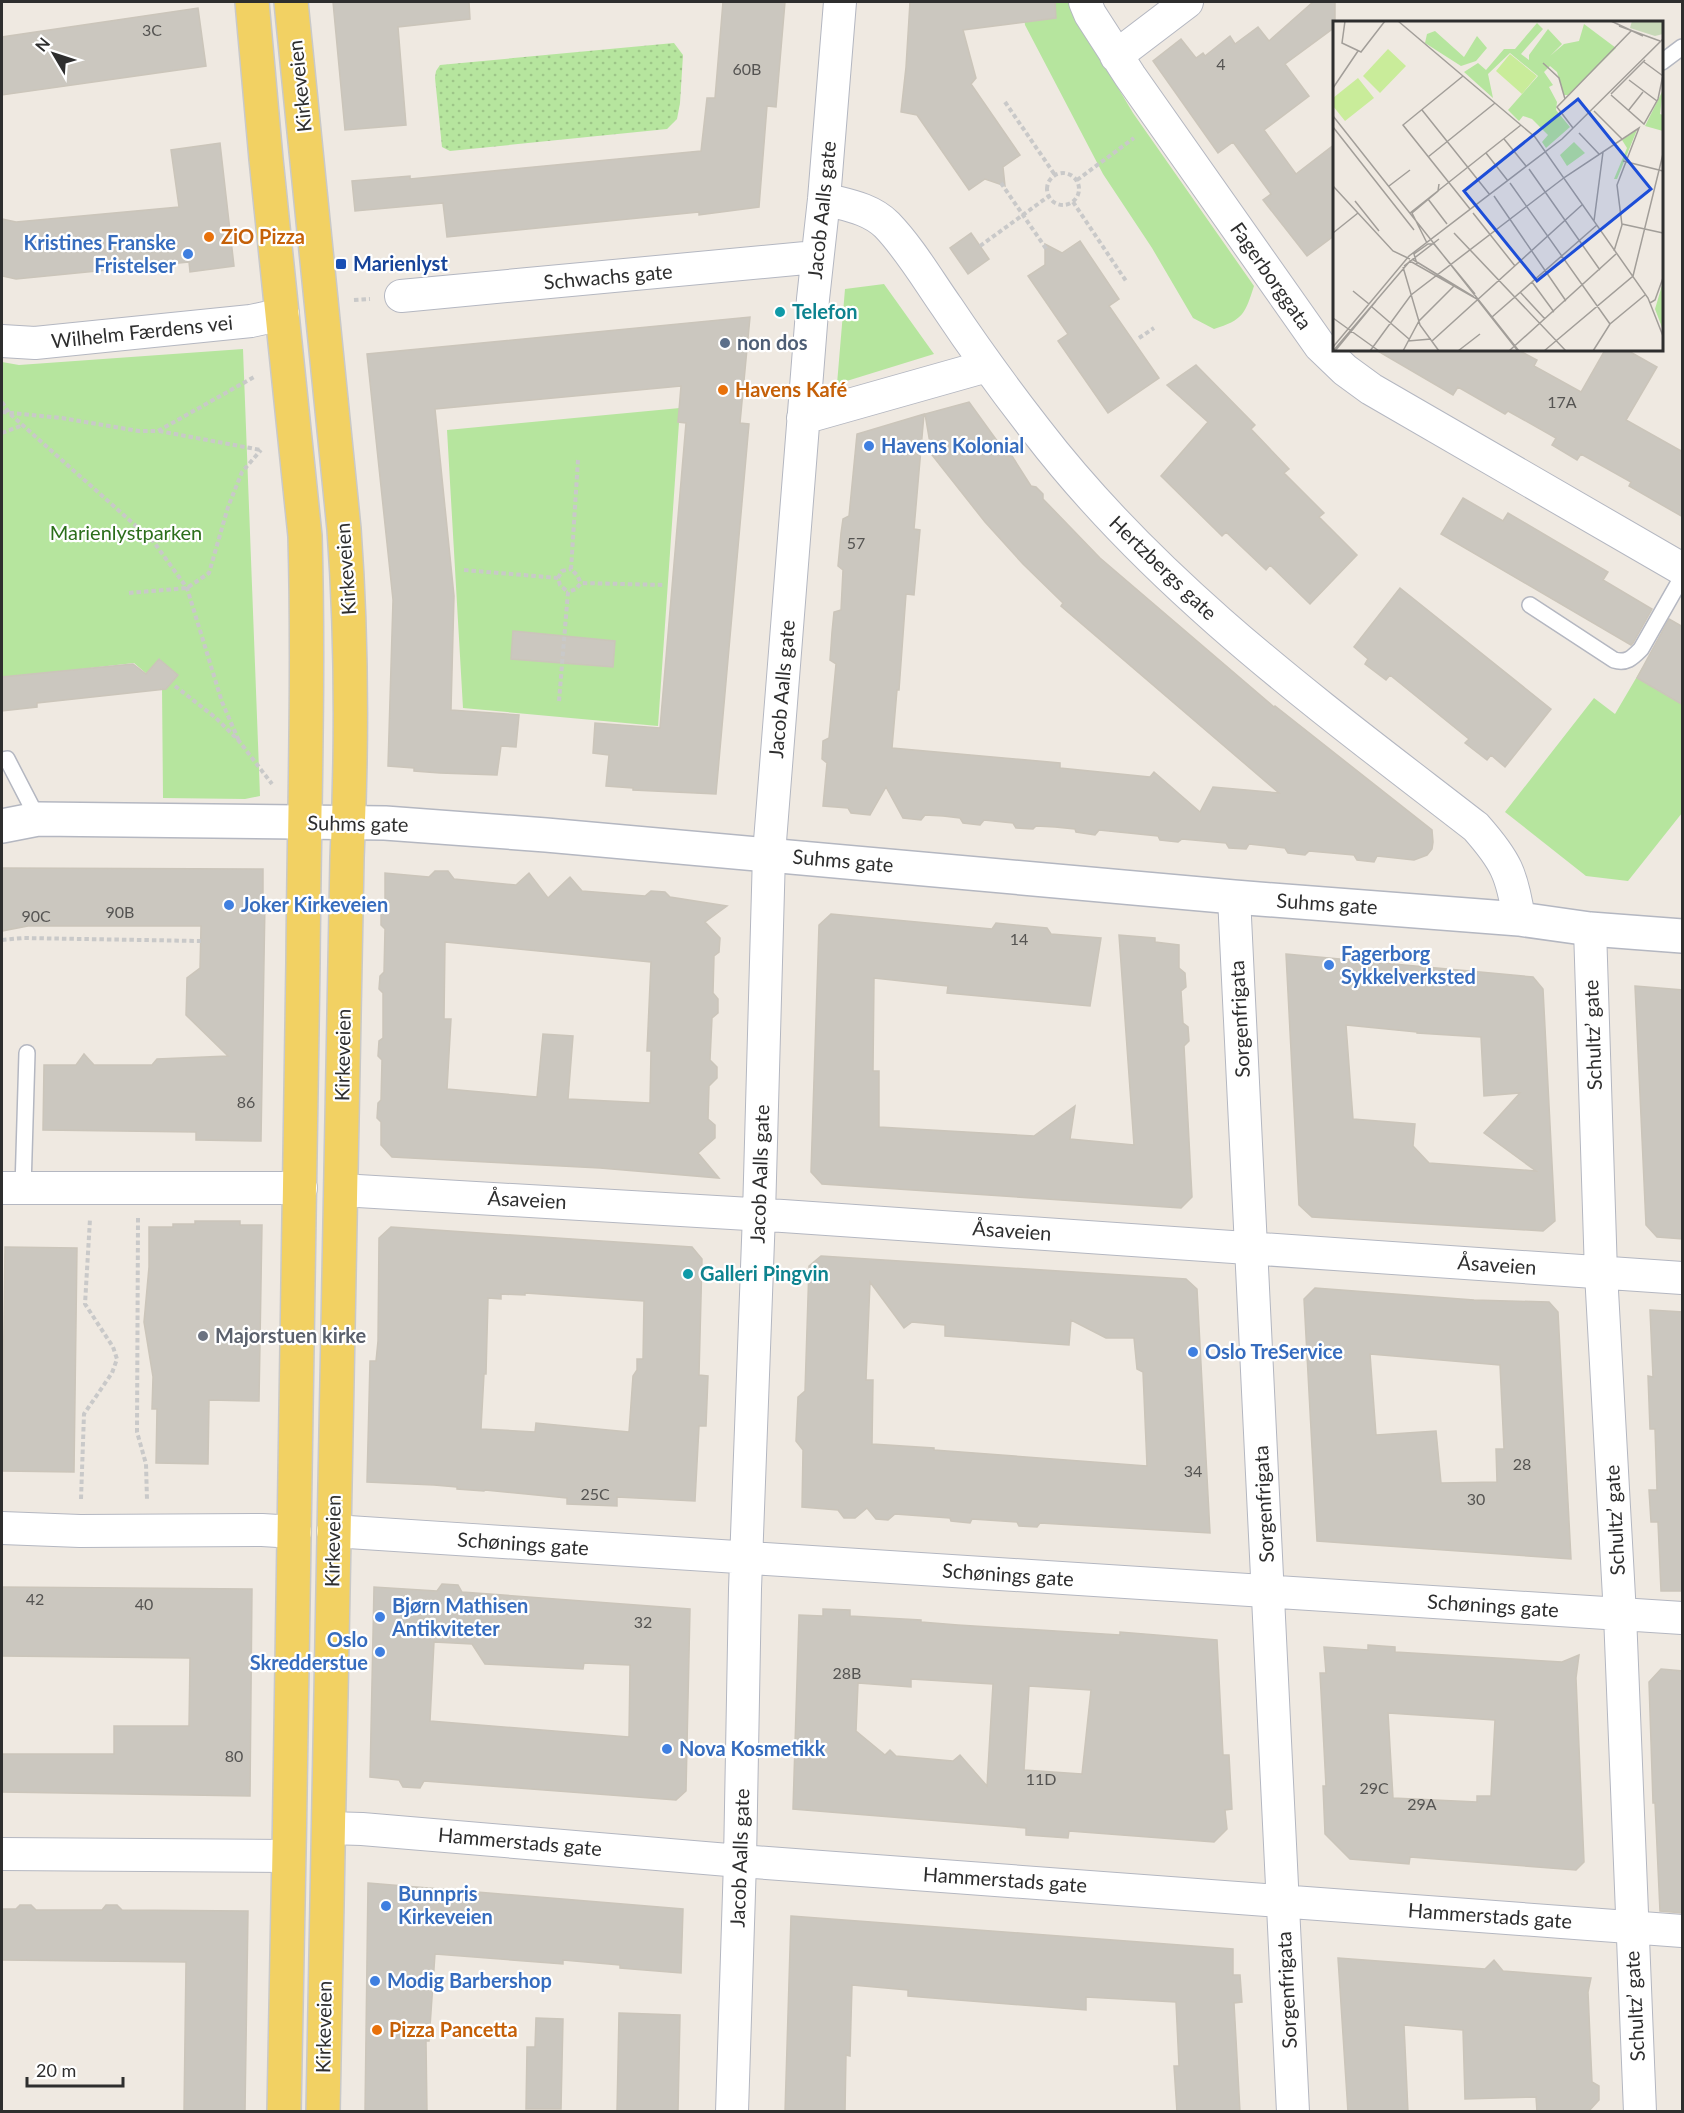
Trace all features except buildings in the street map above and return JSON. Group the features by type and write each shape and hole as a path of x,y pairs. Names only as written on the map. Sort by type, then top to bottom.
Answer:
{"main road":[{"name":"Kirkeveien","path":"252,2 305,536 308,681 284,2112"},
{"name":"Kirkeveien","path":"291,2 344,529 352,692 333,1532 323,2112"}],"street":[{"name":"Jacob Aalls gate","path":"732,2112 746,1559 769,854 816,257 824,199 840,2"},
{"name":"Fagerborggata","path":"1085,2 1089,14 1116,56 1320,346 1345,370 1371,389 1683,569"},
{"path":"1116,56 1187,2"},
{"name":"Hertzbergs gate","path":"824,199 862,208 886,224 907,249 987,366 1075,479 1112,520 1197,603 1330,714 1476,827 1492,845 1508,869 1514,885 1519,919"},
{"name":"Schwachs gate","path":"401,296 816,257"},
{"name":"Wilhelm Færdens vei","path":"2,340 35,343 58,341 250,321 283,314"},
{"path":"803,418 987,366"},
{"name":"Suhms gate","path":"2,826 38,819 349,821 769,854 1234,897 1519,919 1590,929 1683,936"},
{"name":"Sorgenfrigata","path":"1234,897 1293,2112"},
{"name":"Schultz’ gate","path":"1590,929 1601,1273 1620,1614 1640,2112"},
{"path":"12,1188 301,1188"},
{"name":"Åsaveien","path":"341,1190 1250,1246 1683,1278"},
{"path":"2,1528 295,1532"},
{"name":"Schønings gate","path":"333,1532 1683,1618"},
{"name":"Hammerstads gate","path":"328,1828 1683,1931"},
{"path":"2,1854 289,1856"}],"lane":[{"path":"1663,61 1683,47"},
{"path":"1530,605 1614,660 1625,662 1641,649 1683,577"},
{"path":"2,760 7,759 38,819"},
{"path":"12,1188 27,1053"}],"path":[{"path":"1005,102 1055,175"},
{"path":"1077,180 1131,140"},
{"path":"1069,174 1077,180 1079,189 1077,198 1073,202 1056,204 1048,196 1048,184 1055,175 1069,174"},
{"path":"1001,183 1047,250"},
{"path":"980,246 1048,196"},
{"path":"1073,202 1126,281"},
{"path":"1139,338 1154,328"},
{"path":"158,431 254,377"},
{"path":"2,402 10,414 153,541 187,588 222,702 239,741"},
{"path":"2,412 62,418 139,431 158,431 261,450 242,472 228,507 209,573 187,588 129,593"},
{"path":"2,433 23,425"},
{"path":"578,460 571,569 581,583"},
{"path":"568,592 560,585 558,579 562,572 571,569"},
{"path":"464,570 558,579"},
{"path":"581,583 664,585"},
{"path":"568,592 576,589 581,583"},
{"path":"558,701 568,592"},
{"path":"175,686 216,718 239,741 274,787"},
{"path":"2,940 22,938 201,941"},
{"path":"81,1503 84,1414 112,1373 117,1359 113,1347 85,1304 90,1216"},
{"path":"138,1217 137,1432 146,1464 147,1501"}],"green space":[{"path":"1022,2 1072,2 1098,54 1133,113 1254,286 1245,310 1237,319 1214,329 1193,318 1152,248 1103,174 1025,25"},
{"path":"674,43 683,55 680,103 677,119 667,129 450,151 442,147 435,78 440,65"},
{"path":"884,284 934,354 837,384 845,289"},
{"name":"Marienlystparken","path":"243,349 260,796 245,799 163,798 162,687 134,663 2,678 2,362 19,365"},
{"path":"680,408 658,726 463,708 447,430"},
{"path":"1642,668 1682,691 1682,813 1628,881 1586,876 1505,812 1594,698 1615,714"}],"place":[{"name":"ZiO Pizza","path":"209,237"},
{"name":"Kristines Franske Fristelser","path":"188,254"},
{"name":"Marienlyst","path":"341,264"},
{"name":"Telefon","path":"780,312"},
{"name":"non dos","path":"725,343"},
{"name":"Havens Kafé","path":"723,390"},
{"name":"Havens Kolonial","path":"869,446"},
{"name":"Joker Kirkeveien","path":"229,905"},
{"name":"Fagerborg Sykkelverksted","path":"1329,965"},
{"name":"Galleri Pingvin","path":"688,1274"},
{"name":"Majorstuen kirke","path":"203,1336"},
{"name":"Oslo TreService","path":"1193,1352"},
{"name":"Bjørn Mathisen Antikviteter","path":"380,1617"},
{"name":"Oslo Skredderstue","path":"380,1652"},
{"name":"Nova Kosmetikk","path":"667,1749"},
{"name":"Bunnpris Kirkeveien","path":"386,1906"},
{"name":"Modig Barbershop","path":"375,1981"},
{"name":"Pizza Pancetta","path":"377,2030"}]}
